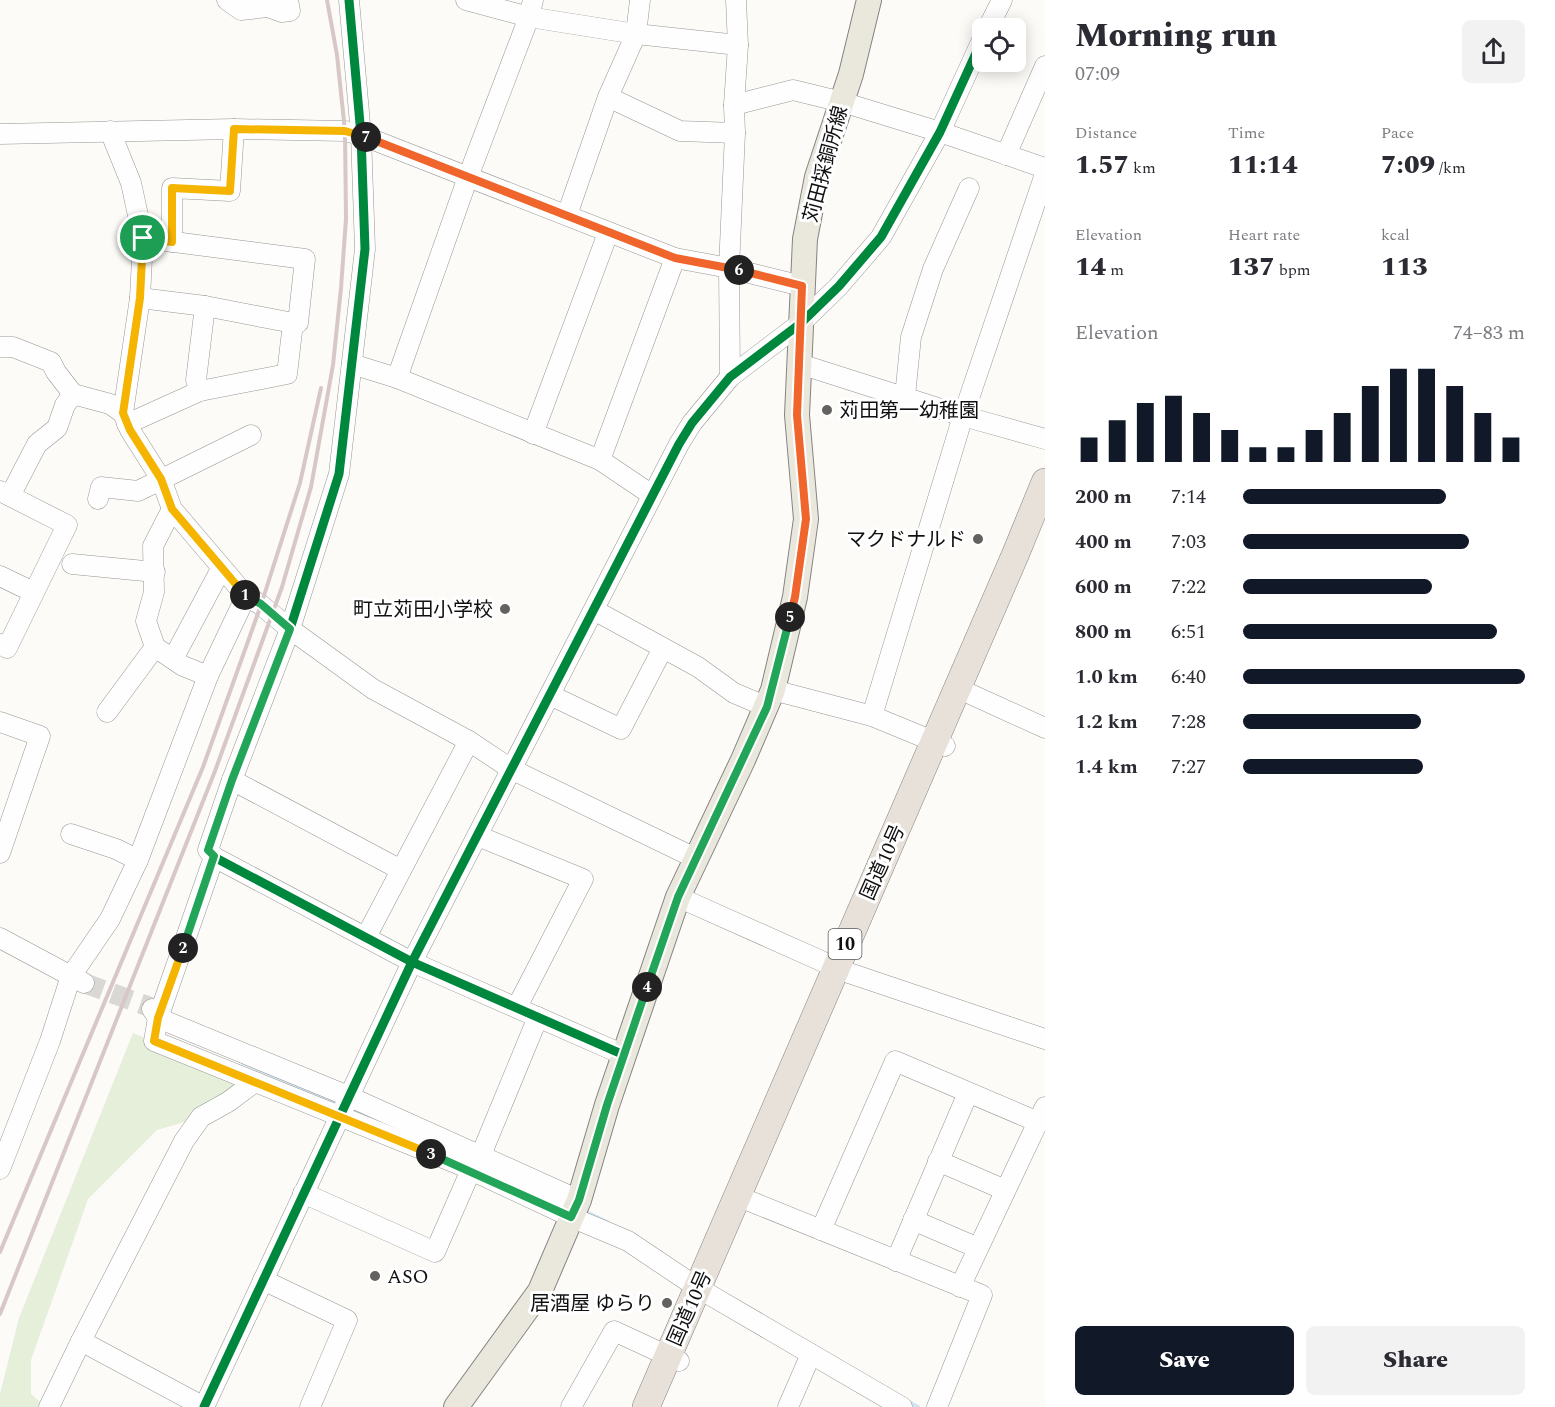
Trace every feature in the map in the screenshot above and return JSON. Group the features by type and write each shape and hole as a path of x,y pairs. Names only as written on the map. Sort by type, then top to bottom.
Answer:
{"highway":[{"name":"国道10号","path":"659,1407 674,1359 939,744 1045,482"},
{"name":"国道10号","path":"939,744 968,693 1024,566 1045,510"},
{"name":"国道10号","path":"703,1291 747,1200 841,969"},
{"name":"国道10号","path":"646,1407 674,1359"}],"main road":[{"name":"苅田採銅所線","path":"456,1407 540,1292 575,1209 678,897 770,698 795,597 806,519 797,415 805,239 817,177 842,102 869,0"}],"street":[{"path":"227,0 241,10 252,4 282,12 290,11 288,0"},
{"path":"350,0 361,135 365,249 339,474 290,629 232,780 208,850 214,856 412,962 624,1055"},
{"path":"466,0 531,8 636,34 738,45"},
{"path":"567,215 608,97 636,34 640,0"},
{"path":"730,377 729,268 738,45 736,0"},
{"path":"993,18 1002,0"},
{"path":"397,378 531,8"},
{"path":"81,1341 204,1407 412,962 652,495 688,430 730,377 801,323 839,286 882,237 940,132 972,62"},
{"path":"1006,155 1045,66"},
{"path":"734,105 793,90 842,102 940,132 1045,168"},
{"path":"608,97 680,131 735,133"},
{"path":"172,242 172,188 230,191 234,129"},
{"path":"0,134 110,130 345,131 361,135 675,258 729,268 802,286"},
{"path":"110,130 130,183 143,238 140,298 125,418"},
{"path":"872,716 963,416 1045,174"},
{"path":"905,396 911,337 933,268 969,188"},
{"path":"533,434 608,233"},
{"path":"140,298 205,306 298,323 304,259 143,238"},
{"path":"600,460 675,258"},
{"path":"200,391 196,380 205,306"},
{"path":"125,418 200,391 287,374 293,323"},
{"path":"0,347 13,346 51,362 73,394 110,404 125,418 161,479 172,509 246,596 261,604 290,629 373,688 469,741 511,769 695,858"},
{"path":"352,364 397,378 600,460 652,495"},
{"path":"800,364 963,416 1045,439"},
{"path":"0,644 7,648 67,525 5,494 37,444 57,428 65,405 73,394"},
{"path":"98,500 101,487 138,491 251,435"},
{"path":"172,509 153,546 154,592 146,621 155,647 183,666 208,676"},
{"path":"72,564 155,572"},
{"path":"173,659 221,569"},
{"path":"0,576 33,592"},
{"path":"0,1169 50,1041 138,860 208,676 246,596"},
{"path":"594,610 698,667 734,693 872,716 939,744"},
{"path":"107,712 155,647"},
{"path":"550,695 621,729 663,648"},
{"path":"968,693 1045,728"},
{"path":"0,722 40,736 3,832 0,853"},
{"path":"366,937 469,741"},
{"path":"232,780 401,870"},
{"path":"70,834 116,849 138,860"},
{"path":"478,836 583,879 517,1007"},
{"path":"214,856 154,1012 154,1041 338,1117 476,1162"},
{"path":"678,897 841,969 1045,1039"},
{"path":"0,938 78,980"},
{"path":"154,1012 348,1096 476,1162 575,1209 703,1291 902,1407"},
{"path":"303,1193 435,1252 538,1017"},
{"path":"820,1230 895,1061 968,1093 1041,1114 960,1287"},
{"path":"49,1407 184,1141 201,1117 228,1102 255,1082"},
{"path":"896,1261 968,1093"},
{"path":"939,1161 1005,1190"},
{"path":"747,1200 982,1295 937,1407"},
{"path":"913,1220 978,1248"},
{"path":"263,1280 347,1320 310,1407"},
{"path":"571,1407 614,1331 674,1359"},
{"path":"788,1407 811,1354"}],"green space":[{"path":"133,1033 255,1082 201,1117 157,1130 88,1199 31,1360 31,1394 46,1407 0,1407 0,1394 19,1318"}],"waterway":[{"path":"243,1063 338,1104"},
{"path":"350,1109 379,1122"},
{"path":"584,1211 607,1222"},
{"path":"907,1401 918,1407"}],"tunnel":[{"path":"84,983 150,1007"}],"railway":[{"path":"0,1314 215,771 282,587 311,487 333,365 346,219 345,131 337,55 327,0"},
{"path":"0,1252 203,767 261,605 300,483 321,388"}],"cycle path":[{"path":"349,0 361,135 365,249 339,474 290,629 232,780 208,850 214,857 412,962 624,1055"},
{"path":"204,1407 412,962 679,444 692,423 730,377 801,323 839,286 881,237 940,132 972,62"}],"place":[{"name":"苅田第一幼稚園","path":"827,410"},
{"name":"マクドナルド","path":"978,539"},
{"name":"町立苅田小学校","path":"505,609"},
{"name":"ASO","path":"375,1276"},
{"name":"居酒屋 ゆらり","path":"667,1303"}],"route":[{"path":"234,129 345,131 361,135 675,258 729,268 802,286 797,415 806,519 795,597 772,690 767,707 743,760 678,897 607,1105 579,1200 571,1217 458,1164 154,1041 158,1018 214,856 208,850 232,780 290,629 261,604 246,596 172,509 161,479 130,430 123,413 140,298 143,238 172,242 172,188 230,191 234,129"}]}
